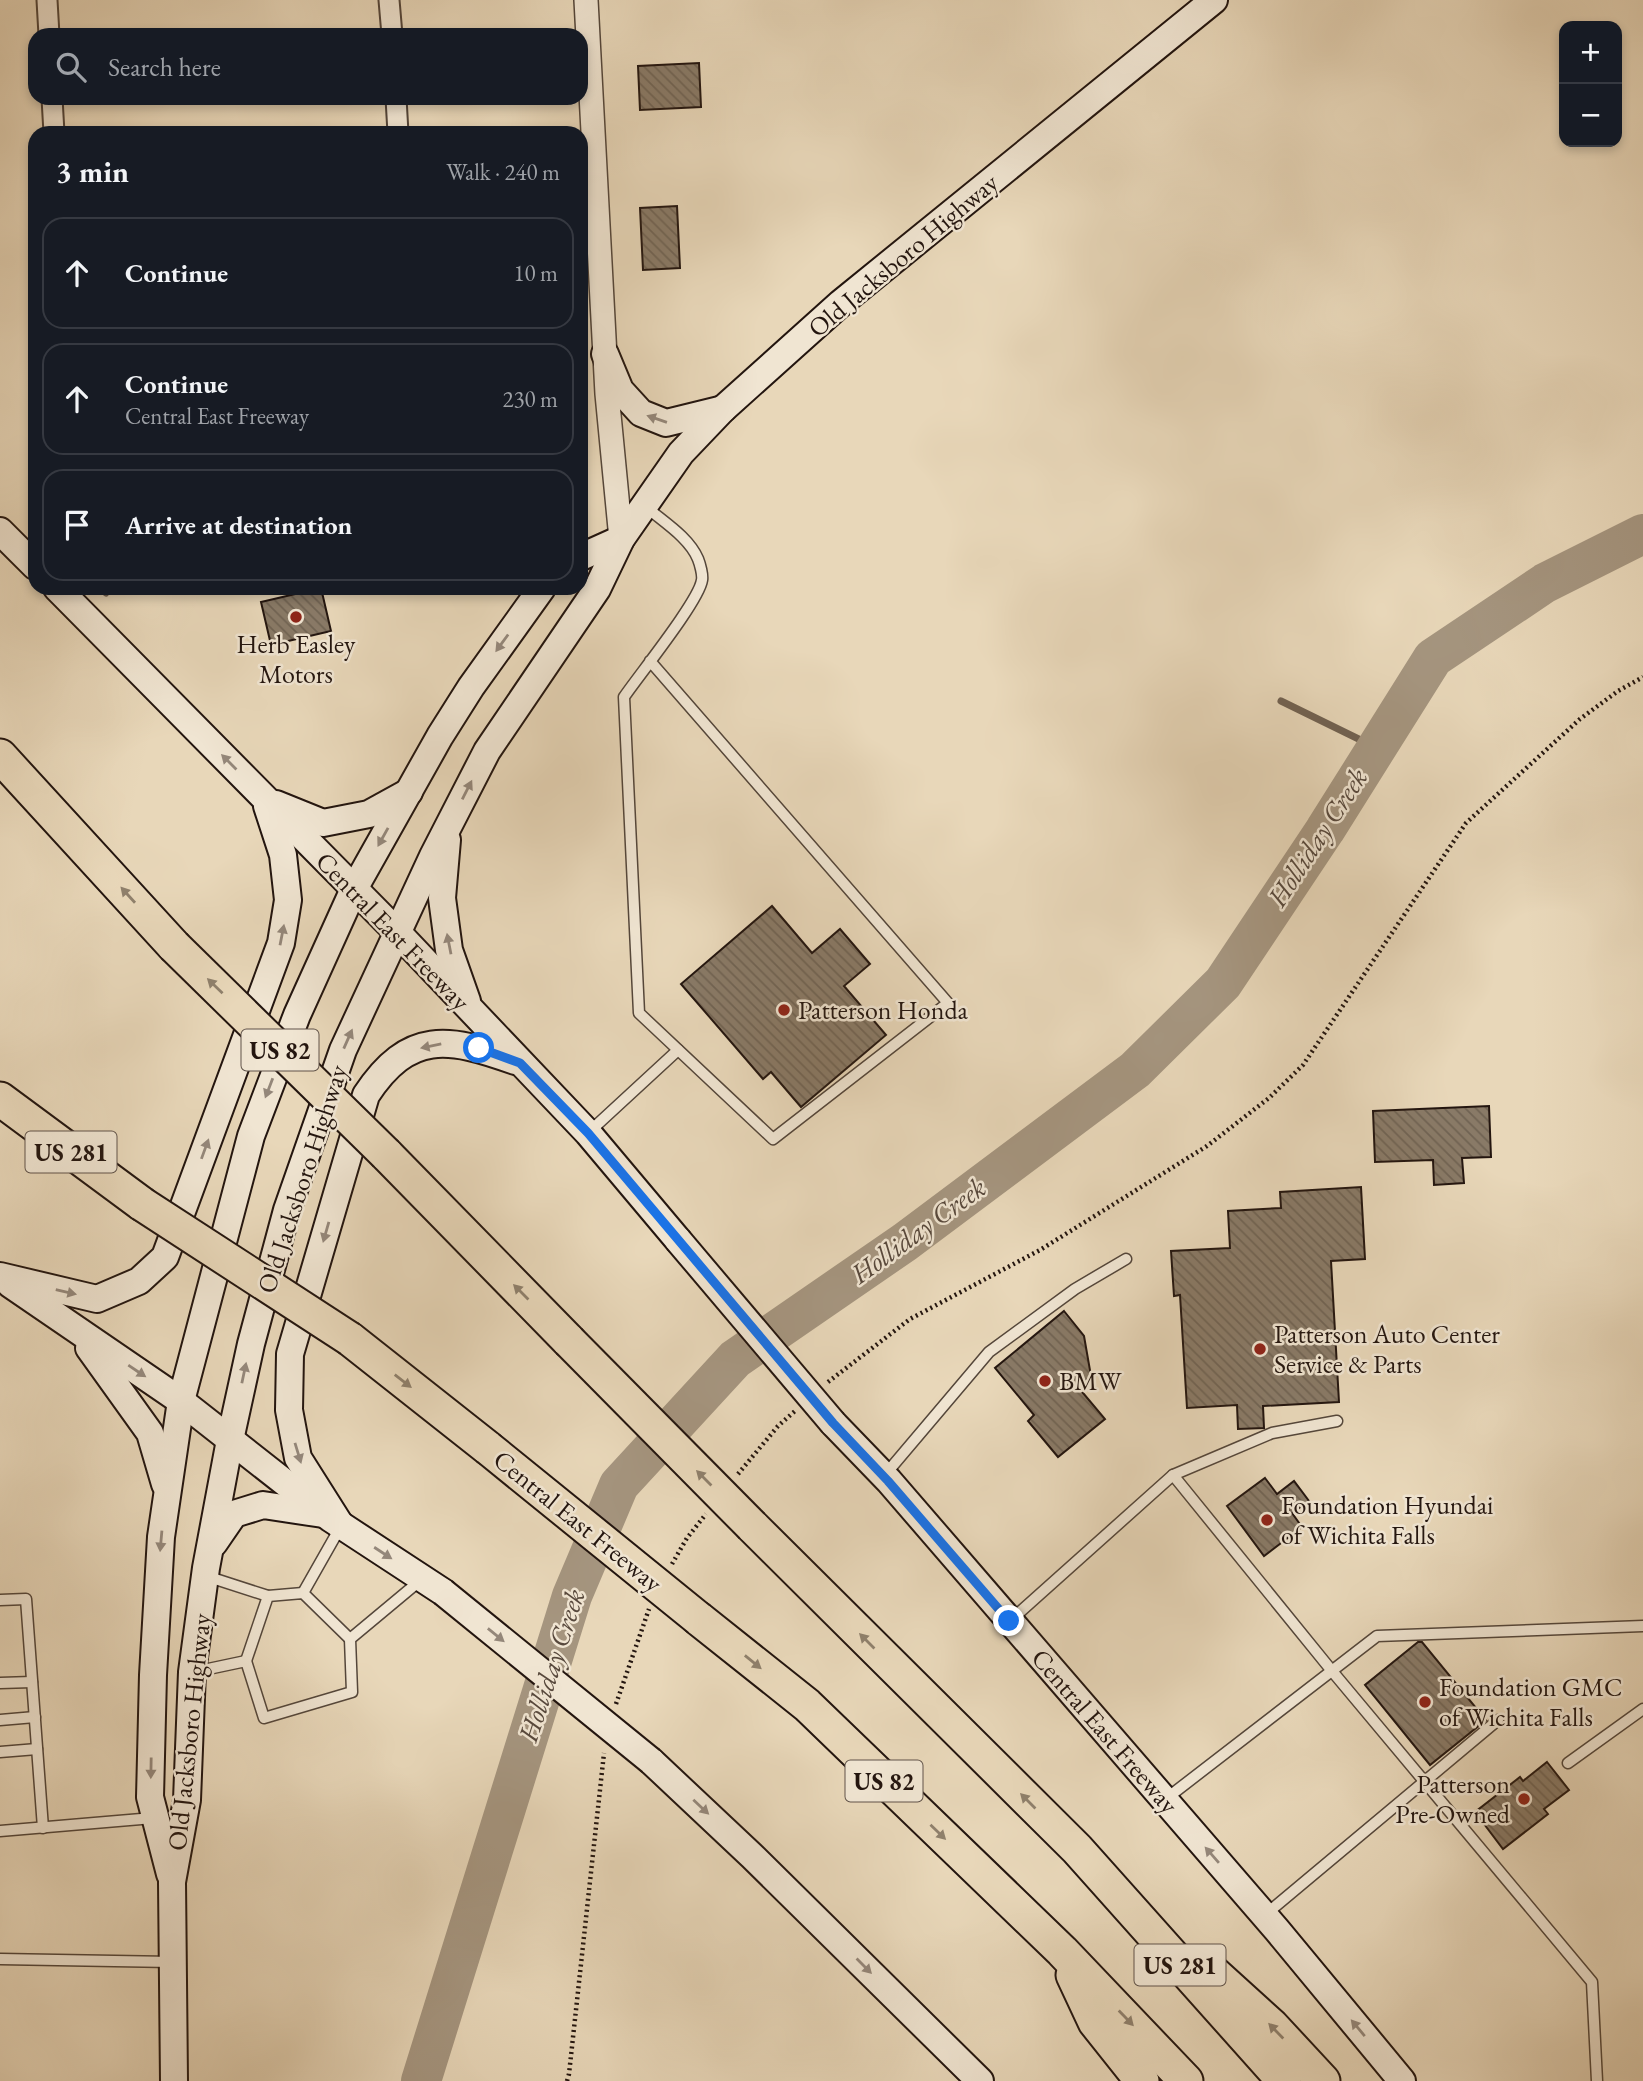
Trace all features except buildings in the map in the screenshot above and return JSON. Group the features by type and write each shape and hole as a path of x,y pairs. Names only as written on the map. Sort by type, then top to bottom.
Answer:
{"highway":[{"name":"US 82","path":"0,756 174,946 386,1154 752,1526 1077,1849 1272,2025 1323,2081"},
{"path":"0,778 63,823"},
{"name":"US 281","path":"0,1099 142,1204"},
{"name":"Central East Freeway","path":"0,1125 142,1204 350,1339 807,1705 1062,1951 1186,2081"},
{"name":"US 281","path":"1077,1849 1284,2081"},
{"name":"US 82","path":"1062,1951 1095,2022 1142,2081"}],"main road":[{"name":"Old Jacksboro Highway","path":"174,2081 172,1882 187,1800 192,1672 205,1576 251,1344 287,1210 344,1050 449,825 487,751 597,589 621,539 681,453 723,409 841,303 1214,0"},
{"path":"605,354 620,390 641,413 666,423 723,409"},
{"path":"0,531 28,559"},
{"path":"588,554 621,539"},
{"name":"Central East Freeway","path":"64,595 397,932 588,1133 833,1423 884,1477 1264,1915 1402,2081"},
{"name":"Old Jacksboro Highway","path":"172,1882 150,1797 153,1675 161,1537 181,1401 251,1136 297,1015 354,889 471,687 537,595"},
{"path":"265,799 323,823 369,814 409,792"},
{"path":"0,1277 97,1299 139,1281 165,1257 281,943 288,900 286,878 283,855 265,799"},
{"path":"449,825 442,898 449,950 469,1009"},
{"path":"334,1520 298,1458 289,1410 290,1354 366,1095 381,1073 404,1053 436,1042 479,1048 520,1063"},
{"path":"0,1277 181,1401 334,1520 433,1585 651,1761 752,1856 980,2081"},
{"path":"75,1330 150,1433 167,1490"},
{"path":"210,1550 234,1514 263,1505 334,1520"}],"street":[{"path":"47,0 49,28"},
{"path":"389,0 391,28"},
{"path":"586,0 588,28"},
{"path":"588,37 605,354 621,539"},
{"path":"52,105 54,126"},
{"path":"396,105 398,126"}],"lane":[{"path":"645,505 690,545 699,560 702,580 692,602 624,697 639,1013 773,1139 948,1003 650,661"},
{"path":"588,1133 678,1050"},
{"path":"884,1477 989,1352 1075,1289 1126,1259"},
{"path":"1009,1621 1173,1475 1272,1433 1337,1421"},
{"path":"1173,1475 1332,1671 1592,1982 1597,2081"},
{"path":"303,1593 334,1520"},
{"path":"205,1576 268,1596 303,1593 350,1639 352,1692 264,1718 246,1661 268,1596"},
{"path":"350,1639 433,1585"},
{"path":"0,1600 26,1599 43,1828"},
{"path":"1164,1800 1377,1636 1643,1626"},
{"path":"192,1672 246,1661"},
{"path":"0,1683 32,1682"},
{"path":"1568,1763 1643,1709"},
{"path":"0,1720 34,1717"},
{"path":"1264,1915 1498,1720"},
{"path":"0,1752 37,1749"},
{"path":"0,1831 155,1817"},
{"path":"0,1959 173,1962"}],"path":[{"path":"1512,779 1580,719 1618,691 1643,677"}],"waterway":[{"name":"Holliday Creek","path":"421,2081 572,1596 619,1485 735,1359 905,1242 1135,1070 1223,983 1325,830 1433,658 1545,583 1643,534"},
{"path":"1281,701 1377,748"}],"place":[{"name":"Herb Easley Motors","path":"296,617"},
{"name":"Patterson Honda","path":"784,1010"},
{"name":"Patterson Auto Center Service & Parts","path":"1260,1349"},
{"name":"BMW","path":"1045,1381"},
{"name":"Foundation Hyundai of Wichita Falls","path":"1267,1520"},
{"name":"Foundation GMC of Wichita Falls","path":"1425,1702"},
{"name":"Patterson Pre-Owned","path":"1524,1799"}],"route":[{"path":"479,1048 520,1063 588,1133 833,1423 888,1481 1009,1621"}]}
